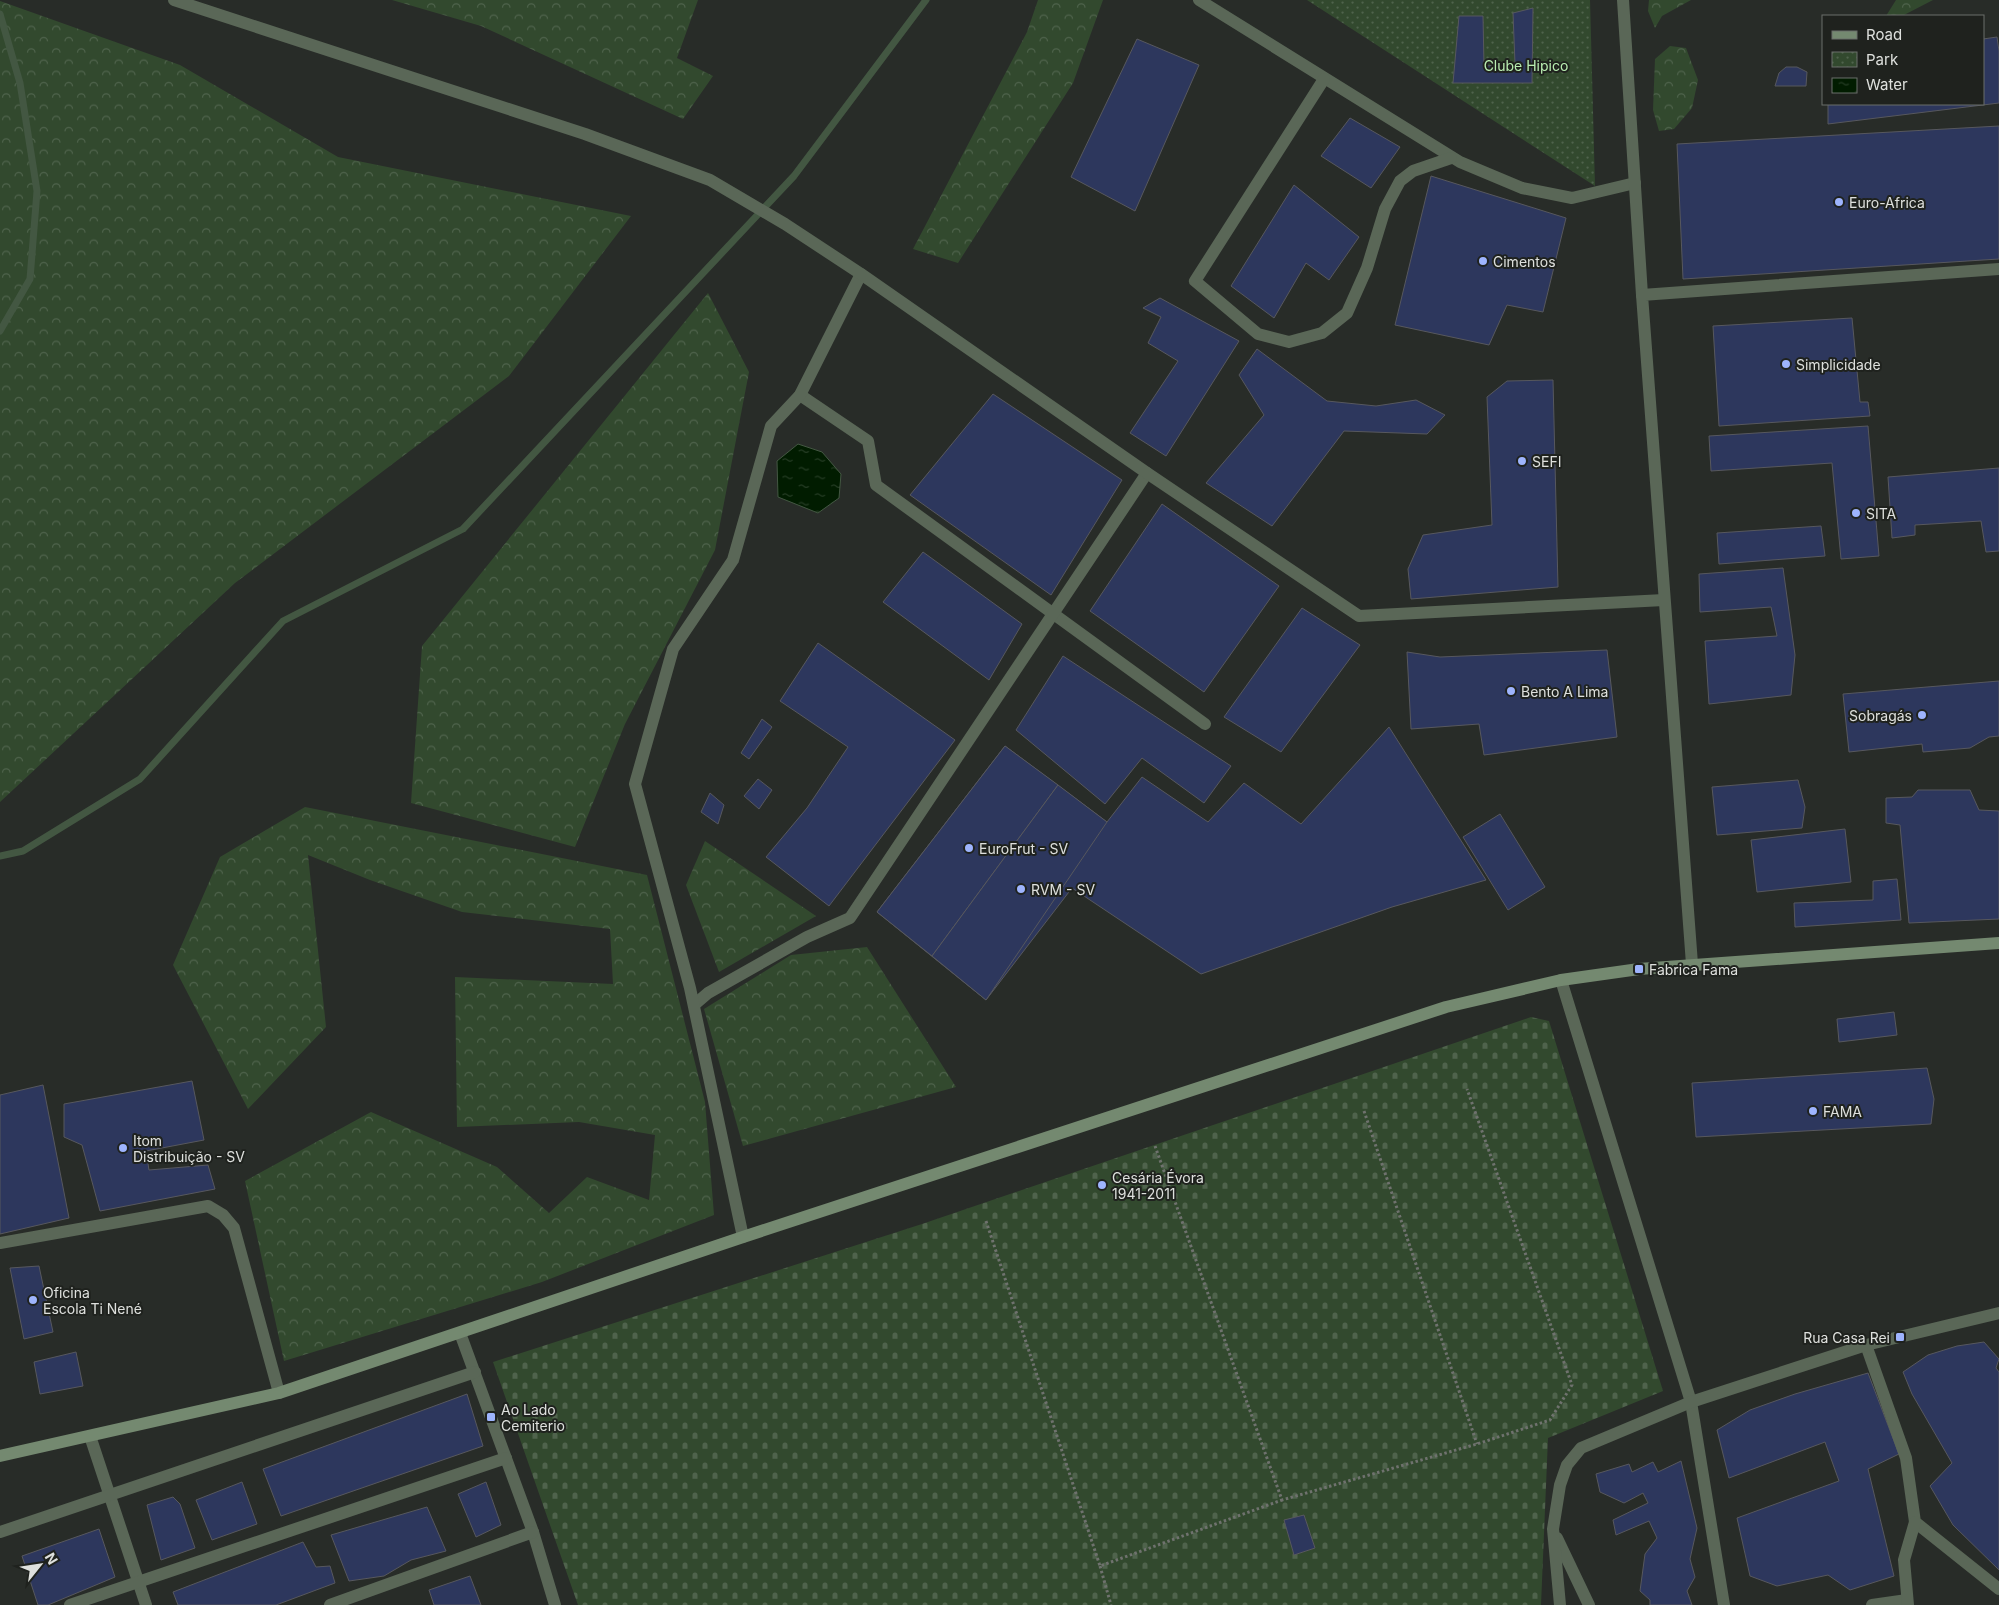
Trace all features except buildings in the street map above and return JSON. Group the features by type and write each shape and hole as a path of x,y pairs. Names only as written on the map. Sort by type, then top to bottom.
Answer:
{"main road":[{"path":"0,1456 279,1393 742,1237 1446,1007 1561,980 1639,969 1999,943"}],"street":[{"path":"174,0 585,134 710,180 785,224 861,274 1147,473 1360,616 1664,600"},
{"path":"1199,0 1451,158 1522,188 1572,198 1635,183"},
{"path":"1623,0 1642,295 1692,964"},
{"path":"1324,79 1195,281 1258,334 1289,342 1322,333 1347,313 1367,268 1385,209 1400,181 1413,171 1451,158"},
{"path":"1642,295 1999,269"},
{"path":"742,1237 694,1004 635,784 673,649 733,560 771,426 800,395 861,274"},
{"path":"800,395 868,442 876,485 1205,724"},
{"path":"694,1004 708,993 807,937 850,918 1147,473"},
{"path":"1561,980 1691,1402 1724,1605"},
{"path":"0,1243 208,1206 223,1215 234,1228 279,1393"},
{"path":"1560,1605 1553,1529 1560,1485 1567,1465 1581,1448 1691,1402 1866,1345 1999,1313"},
{"path":"460,1333 533,1532 555,1605"},
{"path":"1866,1345 1906,1458 1915,1522 1904,1560 1907,1602 1872,1605"},
{"path":"0,1532 475,1372"},
{"path":"90,1436 146,1605"},
{"path":"70,1605 506,1458"},
{"path":"1915,1522 1999,1589"},
{"path":"1553,1529 1588,1605"},
{"path":"330,1605 533,1532"}],"path":[{"path":"1100,1566 1282,1500 1477,1444 1550,1420 1572,1385 1467,1089"},
{"path":"1364,1111 1477,1444"},
{"path":"1155,1146 1282,1500"},
{"path":"986,1221 1100,1566 1111,1605"}],"green space":[{"path":"392,0 698,0 677,58 713,76 683,119 481,26"},
{"path":"1038,0 1103,0 1073,83 958,263 913,249 1027,32"},
{"name":"Clube Hipico","path":"1307,0 1590,0 1595,186"},
{"path":"1649,0 1691,0 1662,16 1655,28 1648,11"},
{"path":"1896,0 1933,0 1904,15 1887,15"},
{"path":"0,1 180,65 338,157 631,216 509,376 235,583 0,802"},
{"path":"1670,46 1686,48 1698,80 1692,108 1674,129 1659,131 1653,110 1655,59"},
{"path":"708,293 749,372 715,550 625,724 575,847 411,803 422,646"},
{"path":"305,807 647,875 705,1102 714,1215 542,1282 284,1361 245,1181 371,1112 497,1167 549,1213 587,1177 649,1200 655,1135 579,1122 457,1127 455,977 613,984 610,929 462,912 370,880 308,855 326,1027 248,1109 173,965 220,857"},
{"path":"705,841 816,916 719,972 686,885"},
{"path":"867,947 956,1087 743,1146 704,1009 791,955"},
{"path":"1531,1017 1549,1021 1663,1391 1548,1438 1541,1605 578,1605 493,1362 922,1224"}],"water":[{"path":"798,444 822,452 841,474 839,498 818,513 778,497 777,461"}],"waterway":[{"path":"0,856 23,851 140,779 283,621 463,529 794,176 926,0"},
{"path":"0,14 20,83 37,191 30,279 0,331"}],"place":[{"name":"Euro-Africa","path":"1839,202"},
{"name":"Cimentos","path":"1483,261"},
{"name":"Simplicidade","path":"1786,364"},
{"name":"SEFI","path":"1522,461"},
{"name":"SITA","path":"1856,513"},
{"name":"Bento A Lima","path":"1511,691"},
{"name":"Sobragás","path":"1922,715"},
{"name":"EuroFrut - SV","path":"969,848"},
{"name":"RVM - SV","path":"1021,889"},
{"name":"Fabrica Fama","path":"1639,969"},
{"name":"FAMA","path":"1813,1111"},
{"name":"Itom Distribuição - SV","path":"123,1148"},
{"name":"Cesária Évora 1941-2011","path":"1102,1185"},
{"name":"Oficina Escola Ti Nené","path":"33,1300"},
{"name":"Rua Casa Rei","path":"1900,1337"},
{"name":"Ao Lado Cemiterio","path":"491,1417"}]}
